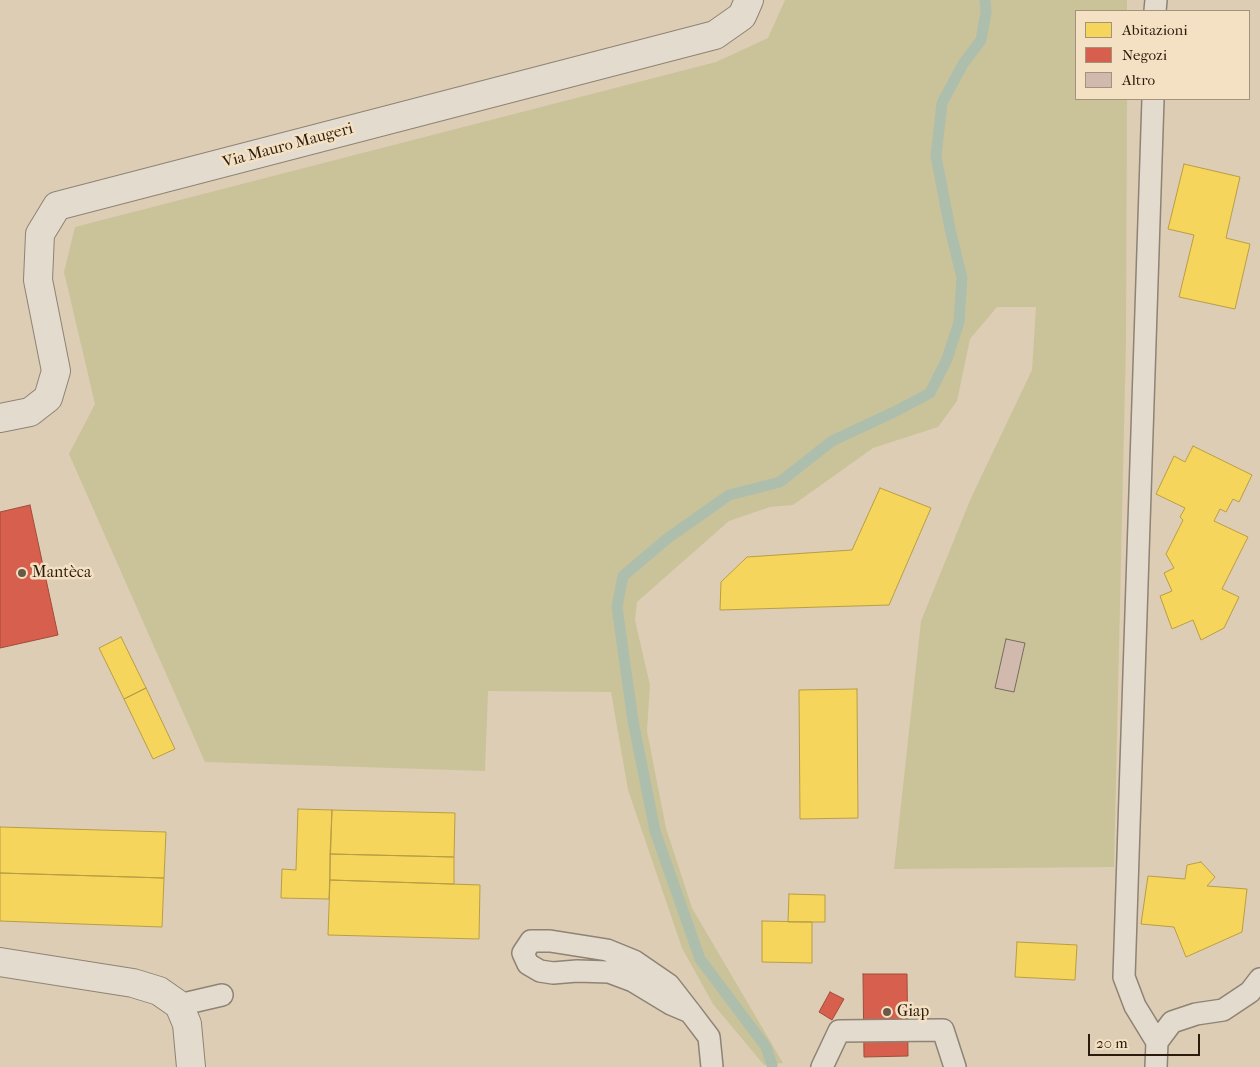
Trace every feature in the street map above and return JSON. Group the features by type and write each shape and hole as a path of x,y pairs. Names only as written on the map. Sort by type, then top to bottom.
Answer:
{"street":[{"name":"Via Mauro Maugeri","path":"0,418 30,412 48,398 56,371 38,280 40,234 57,206 715,35 742,16 749,0"},
{"path":"0,962 133,983 159,991 178,1005 187,1024 191,1067"}],"lane":[{"path":"1153,100 1124,977 1135,1006 1157,1042 1156,1067"},
{"path":"690,1012 671,1004 633,981 609,972 577,970 552,973 540,971 528,964 523,953 531,942 550,941 607,950 634,961 669,984 709,1037 712,1067"},
{"path":"1157,1042 1172,1022 1196,1014 1224,1010 1250,992 1260,979"},
{"path":"178,1005 222,995"},
{"path":"822,1067 839,1031 943,1030 955,1067"}],"shaded area":[{"path":"785,0 1127,0 1127,10 1075,10 1075,100 1127,100 1126,342 1114,867 894,869 921,621 971,498 1032,370 1036,307 997,307 970,339 957,401 938,427 873,448 793,505 770,507 729,521 637,602 635,620 650,685 647,731 666,828 692,908 783,1063 764,1065 713,1004 682,948 628,790 611,692 488,691 485,771 205,762 69,454 95,404 64,272 75,227 716,62 768,38"}],"building: Abitazioni":[{"path":"1184,164 1240,177 1226,238 1250,244 1235,309 1179,297 1194,235 1168,229"},
{"path":"1193,446 1252,475 1239,502 1233,499 1226,512 1220,509 1214,521 1248,537 1222,589 1239,597 1224,628 1201,640 1193,620 1172,629 1160,596 1172,591 1164,573 1174,568 1166,554 1183,520 1180,517 1185,508 1156,494 1174,456 1185,462"},
{"path":"880,488 931,508 889,605 720,610 721,582 747,557 852,550"},
{"path":"121,637 146,688 124,699 99,648"},
{"path":"146,688 175,749 153,759 124,699"},
{"path":"857,689 858,818 800,819 799,690"},
{"path":"298,809 332,810 329,899 281,898 282,869 296,870"},
{"path":"332,810 455,813 454,857 330,854"},
{"path":"0,827 166,832 164,878 0,873"},
{"path":"330,854 454,857 454,884 330,880"},
{"path":"1201,862 1215,877 1207,886 1247,889 1242,932 1186,957 1174,927 1141,924 1148,876 1185,879 1187,865"},
{"path":"0,873 164,878 162,927 0,921"},
{"path":"330,880 480,885 479,939 328,935"},
{"path":"789,894 825,895 825,922 788,922"},
{"path":"762,921 812,922 812,963 762,962"},
{"path":"1017,942 1077,945 1075,980 1015,977"}],"building: Negozi":[{"name":"Mantèca","path":"30,505 58,635 0,648 0,512"},
{"path":"863,974 907,974 908,1056 864,1057"},
{"path":"830,992 844,999 832,1020 819,1012"}],"building: Altro":[{"path":"1006,639 1025,643 1014,692 995,688"}],"waterway":[{"path":"772,1065 766,1047 700,959 655,831 633,721 617,607 623,576 668,538 729,495 780,482 832,441 930,393 947,359 959,322 962,278 950,229 936,156 942,103 963,64 981,40 986,12 985,0"}],"place":[{"name":"Mantèca","path":"22,573"},
{"name":"Giap","path":"887,1012"}]}
